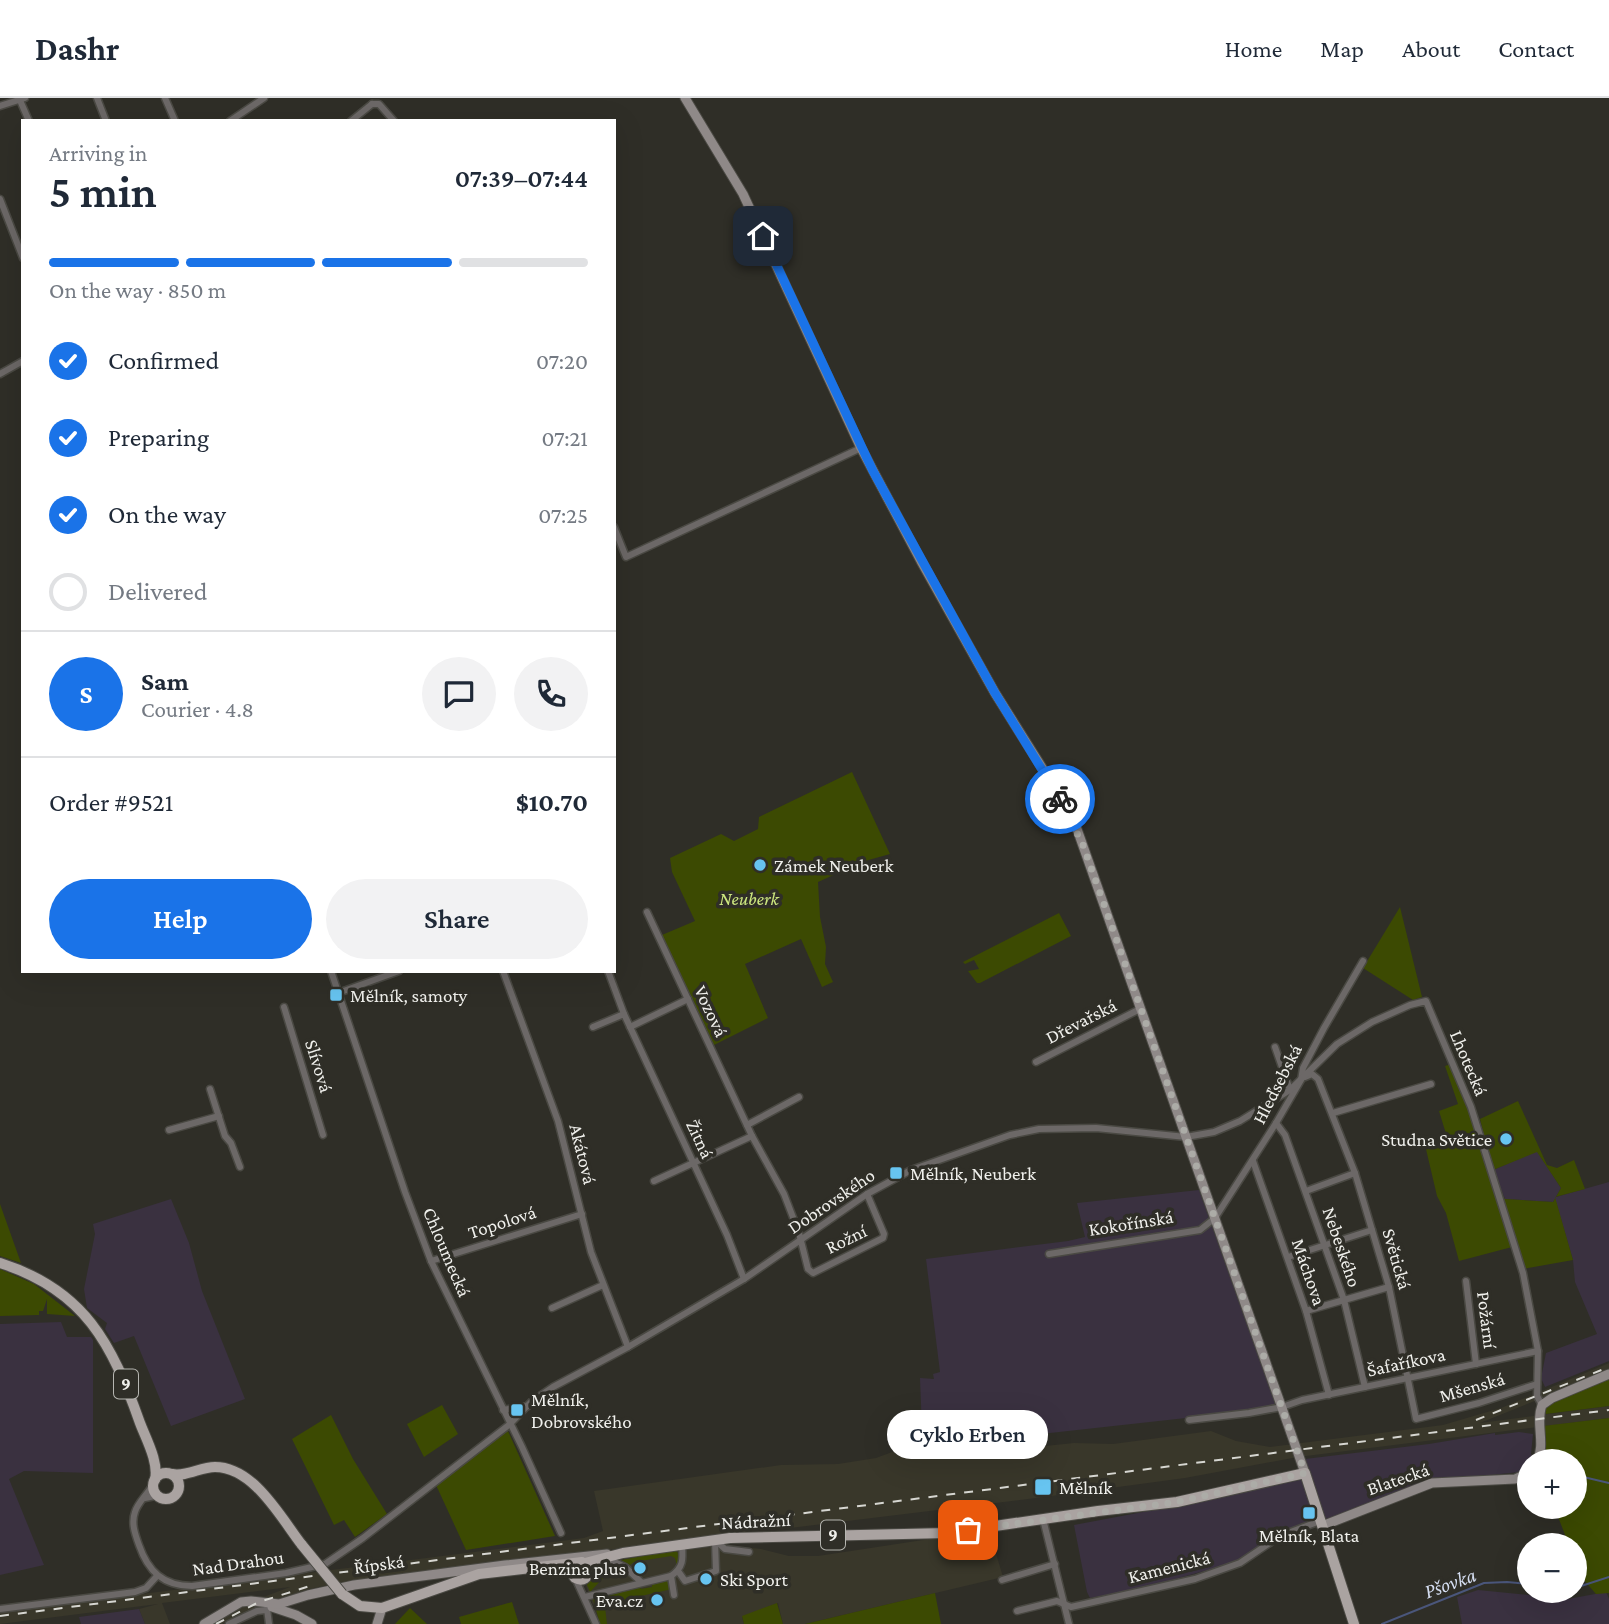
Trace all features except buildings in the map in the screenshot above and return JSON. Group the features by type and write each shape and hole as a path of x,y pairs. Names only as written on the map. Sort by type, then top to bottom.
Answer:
{"main road":[{"path":"685,98 743,194 861,448 995,693 1077,829 1305,1473 1354,1624"},
{"name":"9","path":"0,1263 23,1271 52,1287 93,1325 122,1374 153,1459 156,1494 161,1498"},
{"path":"1541,1449 1539,1419 1542,1405 1552,1398 1609,1374"},
{"name":"9","path":"153,1459 178,1481 179,1487"},
{"path":"154,1482 160,1475 191,1473 206,1468 221,1468 242,1474 259,1490 341,1594 360,1606 382,1608 377,1624"},
{"path":"161,1498 173,1497 191,1473"},
{"name":"Nádražní","path":"575,1568 623,1553 715,1540 947,1533 1177,1502 1305,1473"},
{"name":"Blatecká","path":"1322,1526 1432,1483 1517,1478"},
{"name":"Nádražní","path":"575,1568 623,1553"},
{"name":"Nádražní","path":"589,1575 594,1567 606,1558"},
{"name":"Řípská","path":"382,1608 489,1572 543,1567 575,1568"},
{"path":"575,1568 588,1567 589,1575"},
{"name":"Řípská","path":"204,1624 241,1602 255,1601 267,1607 317,1592 354,1585 458,1572 575,1568"},
{"path":"458,1572 489,1572"},
{"path":"267,1607 296,1615 312,1624"}],"street":[{"path":"97,98 106,119"},
{"path":"165,98 174,119"},
{"path":"233,119 264,98"},
{"path":"0,106 21,99 28,119"},
{"path":"353,119 372,101 379,104 392,119"},
{"path":"0,200 21,253"},
{"path":"0,374 21,362"},
{"path":"616,532 626,557 861,448"},
{"name":"Vozová","path":"647,912 752,1136 784,1194 800,1241"},
{"name":"Hleďsebská","path":"1215,1218 1253,1161 1301,1080 1303,1068 1363,961"},
{"name":"Chloumecká","path":"332,973 431,1261 561,1534"},
{"path":"338,993 393,973"},
{"name":"Akátová","path":"504,973 558,1121 591,1252 628,1347"},
{"name":"Žitná","path":"609,973 624,1014 695,1163 744,1279"},
{"path":"630,1027 688,999"},
{"name":"Lhotecká","path":"1301,1080 1337,1044 1372,1022 1410,1005 1426,1002 1471,1107 1522,1273 1538,1351 1538,1400 1542,1405"},
{"name":"Slívová","path":"284,1007 323,1135"},
{"name":"Dřevařská","path":"1035,1062 1140,1009"},
{"path":"593,1027 624,1014"},
{"path":"1275,1048 1290,1090"},
{"name":"Světická","path":"1301,1080 1310,1074 1317,1077 1355,1173 1389,1287 1416,1419"},
{"name":"Dobrovského","path":"325,1564 363,1538 553,1387 744,1279 867,1194 911,1170 1010,1135 1030,1131 1069,1127 1096,1128 1186,1137 1214,1132 1240,1121 1290,1090 1301,1080"},
{"path":"1333,1113 1431,1084"},
{"path":"210,1089 240,1167"},
{"path":"747,1125 799,1097"},
{"path":"169,1130 219,1116"},
{"name":"Nebeského","path":"1276,1123 1285,1135 1326,1244 1344,1300 1364,1387"},
{"path":"654,1181 752,1136"},
{"name":"Máchova","path":"1253,1161 1306,1311 1329,1395"},
{"path":"1306,1191 1355,1173"},
{"name":"Rožní","path":"800,1241 808,1269 813,1273 881,1240 884,1234 867,1194"},
{"name":"Topolová","path":"431,1261 582,1214"},
{"name":"Kokořínská","path":"1049,1254 1200,1230 1215,1218"},
{"path":"1288,1257 1372,1230"},
{"name":"Požární","path":"1466,1281 1476,1364"},
{"path":"552,1308 603,1285"},
{"path":"1306,1311 1389,1287"},
{"name":"Šafaříkova","path":"1189,1420 1282,1407 1302,1400 1538,1351"},
{"name":"Mšenská","path":"1416,1419 1479,1403 1537,1384"},
{"name":"Dobrovského","path":"503,1410 528,1406"},
{"path":"0,1609 135,1592 146,1588 157,1576 145,1561 134,1529 135,1512 154,1482"},
{"path":"143,1499 151,1496 161,1498"},
{"path":"1043,1519 1069,1624"},
{"name":"Kamenická","path":"1017,1611 1057,1601 1071,1606 1195,1579 1240,1563 1280,1536 1322,1526"},
{"path":"715,1540 725,1549 749,1552"},
{"path":"678,1571 685,1581 716,1571 715,1540"},
{"path":"585,1597 671,1576 683,1563 682,1544"},
{"path":"606,1558 625,1567 640,1582"},
{"name":"Nad Drahou","path":"157,1576 175,1585 192,1586 285,1573 325,1564"},
{"path":"1002,1580 1055,1564"},
{"path":"575,1568 597,1624"},
{"path":"585,1597 589,1575"},
{"path":"671,1576 674,1595"},
{"path":"229,1624 267,1607 269,1624"}],"shaded area":[{"path":"1537,1151 1561,1188 1556,1197 1609,1182 1609,1361 1545,1387 1541,1378 1546,1353 1597,1334 1575,1282 1573,1260 1555,1199 1553,1202 1505,1199 1493,1170"},
{"path":"1199,1190 1277,1408 933,1446 922,1430 920,1378 934,1379 933,1374 940,1372 926,1259 1085,1237 1077,1203"},
{"path":"171,1199 189,1243 202,1291 245,1399 171,1426 134,1336 114,1343 105,1329 107,1323 87,1308 84,1289 95,1234 93,1224"},
{"path":"61,1322 67,1337 91,1337 93,1340 93,1473 24,1471 9,1479 44,1565 0,1575 0,1324"},
{"path":"1609,1363 1609,1371 1480,1423 1609,1406 1609,1418 1298,1457 1185,1478 1044,1497 790,1528 789,1525 728,1535 340,1583 273,1600 222,1624 211,1624 258,1599 290,1587 162,1603 170,1624 145,1624 139,1609 158,1604 0,1624 0,1612 584,1538 603,1531 594,1491 781,1465 838,1464 876,1458 903,1448 910,1457 961,1448 1006,1450 1074,1443 1113,1444 1211,1431 1236,1441 1270,1447 1443,1425 1501,1408"},
{"path":"1519,1432 1533,1434 1532,1449 1517,1449 1517,1472 1431,1481 1328,1521 1281,1535 1241,1561 1146,1587 1090,1598 1087,1592 1074,1525 1196,1502 1309,1476 1305,1459"},
{"path":"989,1530 1003,1577 805,1624 783,1624 778,1603 742,1617 744,1624 600,1624 586,1586 591,1574 603,1564 715,1544 761,1549 789,1556 818,1556"},
{"path":"1478,1590 1517,1594 1517,1603 1587,1603 1587,1596 1606,1592 1609,1599 1609,1624 1462,1624 1457,1597"},
{"path":"139,1609 145,1624 81,1624 79,1617"}],"green space":[{"name":"Neuberk","path":"852,772 890,854 865,861 818,882 820,917 826,947 825,964 833,982 822,987 801,939 745,964 768,1018 714,1045 662,935 695,921 672,872 670,858 721,834 734,841 758,829 759,817"},
{"path":"1400,907 1422,997 1413,1000 1363,968"},
{"path":"1059,913 1071,936 980,983 977,983 968,971 979,969 974,960 965,964 963,962"},
{"path":"1451,1064 1466,1101 1512,1247 1459,1261 1446,1213 1437,1196 1425,1145 1447,1137 1439,1111 1458,1104 1445,1066"},
{"path":"1518,1101 1547,1165 1557,1168 1574,1160 1585,1189 1556,1197 1561,1188 1537,1152 1493,1170 1480,1119"},
{"path":"1502,1196 1505,1199 1553,1202 1555,1198 1573,1260 1522,1269"},
{"path":"0,1204 21,1263 0,1256"},
{"path":"0,1269 34,1284 75,1316 47,1314 47,1299 39,1315 0,1316"},
{"path":"1609,1378 1609,1406 1546,1414 1544,1410 1547,1404"},
{"path":"442,1405 458,1434 424,1457 407,1424"},
{"path":"331,1415 353,1459 387,1514 355,1537 344,1520 334,1525 292,1439"},
{"path":"1609,1418 1609,1593 1596,1594 1587,1584 1587,1533 1564,1533 1559,1519 1587,1519 1587,1449 1545,1449 1543,1426"},
{"path":"508,1431 555,1536 466,1550 436,1485"},
{"path":"676,1550 680,1557 677,1566 675,1558 671,1556 630,1565 621,1560"},
{"path":"609,1563 621,1567 618,1572 604,1577 590,1592 587,1585 592,1573"},
{"path":"670,1580 672,1589 619,1601 608,1600 609,1595 640,1586 641,1589 652,1587 652,1583"},
{"path":"935,1593 941,1624 805,1624"},
{"path":"599,1596 604,1599 607,1624 600,1624 593,1599"},
{"path":"512,1602 519,1624 461,1624 459,1617"},
{"path":"777,1603 783,1624 744,1624 742,1616"},
{"path":"410,1608 427,1624 395,1624"}],"waterway":[{"path":"1587,1478 1609,1483"},
{"name":"Pšovka","path":"1587,1584 1609,1577"},
{"name":"Pšovka","path":"1382,1624 1484,1583 1517,1583"}],"railway":[{"path":"1476,1420 1609,1367"},
{"path":"0,1616 1609,1410"},
{"path":"216,1624 259,1602 313,1585"}],"way so far":[{"path":"968,1530 1177,1502 1305,1473 1083,845 1060,799"}],"place":[{"name":"Zámek Neuberk","path":"760,865"},
{"name":"Mělník, samoty","path":"336,995"},
{"name":"Studna Světice","path":"1506,1139"},
{"name":"Mělník, Neuberk","path":"896,1173"},
{"name":"Mělník, Dobrovského","path":"517,1410"},
{"name":"Mělník","path":"1043,1487"},
{"name":"Mělník, Blata","path":"1309,1513"},
{"name":"Cyklo Erben","path":"968,1530"},
{"name":"Benzina plus","path":"640,1568"},
{"name":"Ski Sport","path":"706,1579"},
{"name":"Eva.cz","path":"657,1600"}],"route":[{"path":"763,236 873,471 995,693 1060,799"}]}
